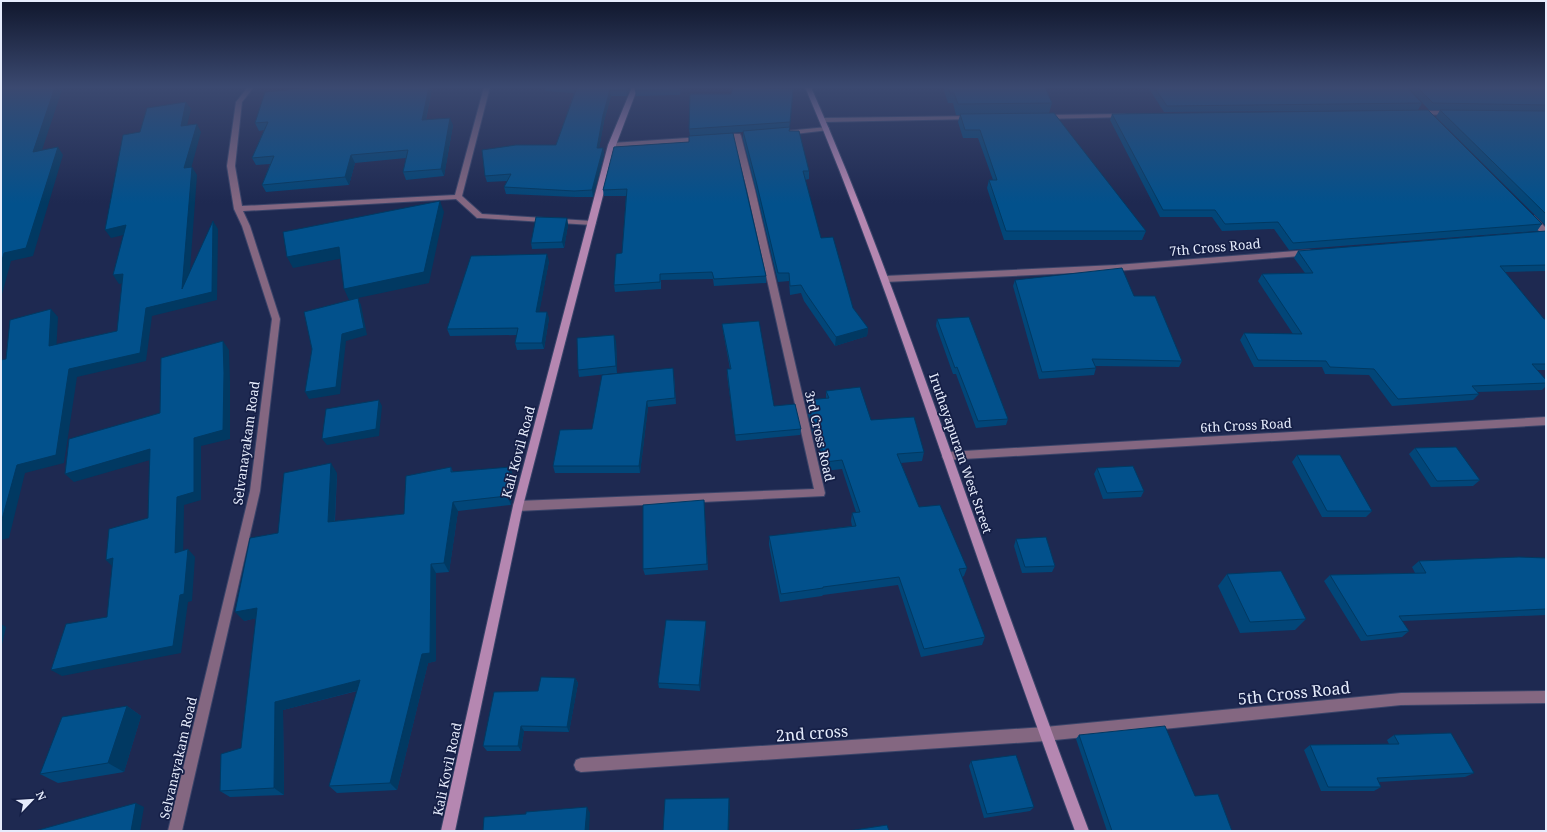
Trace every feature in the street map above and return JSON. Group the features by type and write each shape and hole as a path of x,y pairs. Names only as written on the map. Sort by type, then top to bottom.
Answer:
{"street":[{"name":"Selvanayakam Road","path":"175,831 255,491 276,319 246,226 238,209 231,166 236,126"},
{"path":"458,196 477,126"},
{"name":"Kali Kovil Road","path":"448,831 518,506 612,145 619,126"},
{"path":"775,134 816,126"},
{"name":"Iruthayapuram West Street","path":"826,126 885,279 1046,734 1082,831"},
{"name":"3rd Cross Road","path":"518,506 820,493 753,198 737,136"},
{"path":"612,145 709,138"},
{"path":"238,209 458,196 480,216 592,223"},
{"path":"1524,211 1543,234"},
{"name":"7th Cross Road","path":"885,279 1116,268 1315,252"},
{"name":"6th Cross Road","path":"947,456 1546,421"},
{"name":"5th Cross Road","path":"1046,734 1400,699 1546,697"},
{"name":"2nd cross","path":"581,765 1046,734"}],"building":[{"path":"1,126 42,126 33,152 58,147 26,248 4,253 1,264"},
{"path":"142,126 196,126 184,168 192,167 182,289 213,221 212,292 146,308 140,353 69,369 56,455 17,465 1,523 1,360 6,359 10,320 51,309 49,346 117,331 123,274 113,275 126,225 105,230 123,135 140,132"},
{"path":"266,126 449,126 441,169 403,172 408,150 351,155 345,177 262,185 274,156 252,158"},
{"path":"563,126 601,126 597,148 603,148 592,190 574,191 504,187 511,174 485,176 482,150 516,145 556,145"},
{"path":"689,126 735,126 689,129"},
{"path":"964,126 1064,126 1146,231 1006,231 989,180 997,180 980,130 965,130"},
{"path":"1118,126 1444,126 1542,224 1293,243 1278,222 1225,224 1215,210 1163,210"},
{"path":"1456,126 1546,126 1546,214"},
{"path":"790,127 789,131 799,131 809,171 803,171 821,238 833,237 853,308 868,328 836,337 801,285 790,286 789,273 778,273 743,131"},
{"path":"733,133 766,276 714,279 712,272 660,274 660,282 614,285 616,254 622,253 627,189 603,190 614,147 689,142 689,136"},
{"path":"440,201 424,272 344,289 339,247 287,257 283,232"},
{"path":"536,217 567,218 562,242 531,243"},
{"path":"1546,231 1546,265 1500,266 1544,319 1546,319 1546,364 1532,364 1546,380 1546,383 1472,386 1479,394 1398,399 1374,369 1330,367 1326,361 1258,360 1244,333 1302,334 1262,274 1313,273 1298,251"},
{"path":"547,254 536,312 547,312 542,343 515,343 518,328 447,329 471,256"},
{"path":"1122,268 1134,296 1155,296 1182,361 1092,359 1096,368 1042,372 1015,280"},
{"path":"358,298 364,328 342,334 336,387 305,392 312,349 304,312"},
{"path":"969,317 1008,419 978,421 957,367 955,368 937,319"},
{"path":"759,321 774,406 795,404 801,429 735,435 727,369 731,369 722,324"},
{"path":"614,335 616,366 578,370 577,338"},
{"path":"223,341 223,430 194,438 194,492 177,497 175,553 188,549 184,594 180,595 173,646 51,670 66,624 107,617 113,558 106,560 109,529 148,518 150,449 65,474 69,439 160,413 161,358"},
{"path":"673,368 675,398 647,401 639,466 553,466 560,430 592,429 602,375"},
{"path":"860,387 871,420 914,417 924,452 897,454 919,507 940,505 967,568 959,569 985,637 924,649 899,577 781,594 769,536 856,526 852,513 860,512 842,460 825,462 817,425 813,425 808,400 829,398 826,391"},
{"path":"379,400 376,429 322,439 326,409"},
{"path":"1456,447 1480,480 1437,481 1415,448"},
{"path":"1297,455 1340,455 1372,511 1327,511"},
{"path":"331,463 328,522 404,514 406,476 451,467 451,472 510,467 507,496 453,502 444,563 431,564 430,653 422,654 390,783 329,786 360,680 275,702 274,788 220,791 221,754 241,748 257,608 235,612 250,538 278,533 284,473"},
{"path":"1133,466 1144,491 1107,493 1097,468"},
{"path":"704,500 707,564 643,569 643,505"},
{"path":"1046,537 1055,566 1025,567 1016,539"},
{"path":"1519,557 1546,558 1546,609 1399,616 1409,631 1367,636 1330,575 1426,573 1419,561"},
{"path":"1281,571 1306,619 1250,622 1227,574"},
{"path":"666,620 706,621 699,685 658,683"},
{"path":"541,677 575,678 567,727 521,726 518,746 483,746 494,692 538,691"},
{"path":"127,706 108,763 40,774 62,717"},
{"path":"1165,726 1195,796 1218,794 1232,831 1112,831 1079,735"},
{"path":"1451,733 1474,773 1377,778 1381,787 1328,787 1310,745 1399,744 1394,735"},
{"path":"1016,755 1034,807 987,814 971,761"},
{"path":"729,798 728,831 663,831 665,799"},
{"path":"136,803 131,831 35,831"},
{"path":"587,807 585,831 483,831 484,817"},
{"path":"887,825 889,831 848,831"}]}
